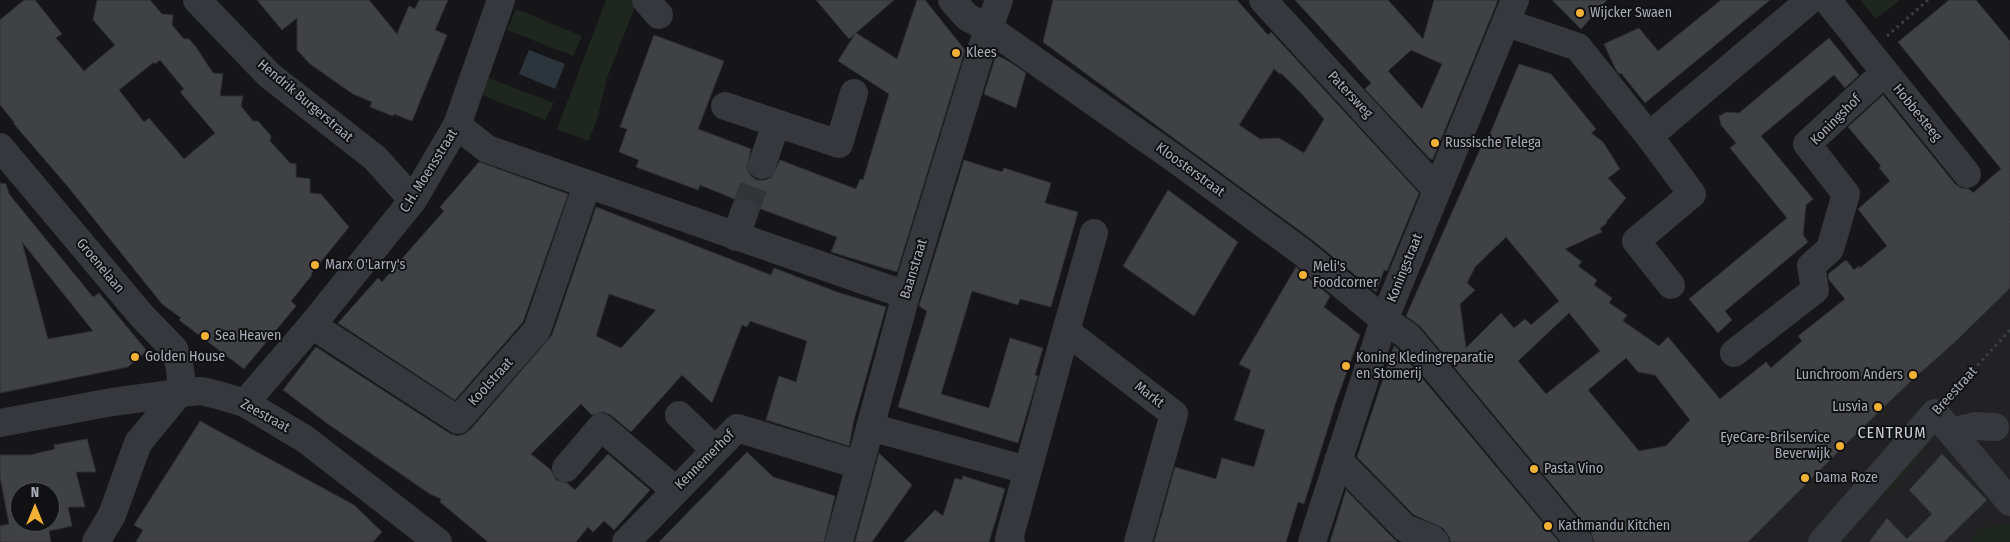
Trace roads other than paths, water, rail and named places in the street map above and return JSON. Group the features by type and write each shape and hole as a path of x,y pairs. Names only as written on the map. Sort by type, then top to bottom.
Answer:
{"street":[{"name":"Hendrik Burgerstraat","path":"197,0 269,75 375,158 413,200"},
{"path":"457,125 501,0"},
{"name":"Kloosterstraat","path":"952,0 967,17 990,29 1178,161 1302,252 1384,320 1408,336 1579,542"},
{"name":"Baanstraat","path":"839,542 906,295 981,50 999,0"},
{"name":"Patersweg","path":"1263,0 1437,190"},
{"path":"1649,136 1810,0"},
{"name":"Hobbesteeg","path":"1827,0 1967,174"},
{"path":"1511,12 1578,48 1649,136 1692,194 1636,241 1671,285"},
{"name":"Koningstraat","path":"1312,542 1384,320 1511,12"},
{"name":"Koningshof","path":"1734,353 1815,290 1811,266 1830,249 1846,194 1807,144 1876,62"},
{"path":"726,106 839,144 854,93"},
{"path":"762,165 776,124"},
{"name":"C.H. Moensstraat","path":"245,403 312,325 413,200 457,125 487,149 587,184 740,225 906,295"},
{"name":"Groenelaan","path":"0,147 141,315 174,349 180,370 178,392"},
{"name":"Koolstraat","path":"312,325 458,420 537,330 587,184"},
{"path":"1011,542 1009,539 1027,470 1094,233"},
{"name":"Markt","path":"1066,331 1174,414 1138,542"},
{"name":"Zeestraat","path":"0,424 112,402 178,392 201,391 245,403 305,439 438,542"},
{"path":"96,542 112,515 138,443 178,392"},
{"path":"679,415 715,450"},
{"path":"1944,422 1995,427"},
{"path":"1944,422 2010,502"},
{"name":"Breestraat","path":"1822,542 1944,422"},
{"path":"566,468 601,427 676,490"},
{"path":"870,427 1027,470"},
{"name":"Kennemerhof","path":"626,542 737,428 859,465"},
{"path":"1338,460 1405,528 1435,542"}],"tunnel":[{"path":"744,213 762,165"}],"place":[{"name":"Wijcker Swaen","path":"1580,13"},
{"name":"Klees","path":"956,53"},
{"name":"Russische Telega","path":"1435,143"},
{"name":"Marx O'Larry's","path":"315,265"},
{"name":"Meli's Foodcorner","path":"1303,275"},
{"name":"Sea Heaven","path":"205,336"},
{"name":"Golden House","path":"135,357"},
{"name":"Koning Kledingreparatie en Stomerij","path":"1346,366"},
{"name":"Lunchroom Anders","path":"1913,375"},
{"name":"Lusvia","path":"1878,407"},
{"name":"EyeCare-Brilservice Beverwijk","path":"1840,446"},
{"name":"Pasta Vino","path":"1534,469"},
{"name":"Dama Roze","path":"1805,478"},
{"name":"Kathmandu Kitchen","path":"1548,526"}],"district":[{"name":"CENTRUM","path":"1892,434"}]}
